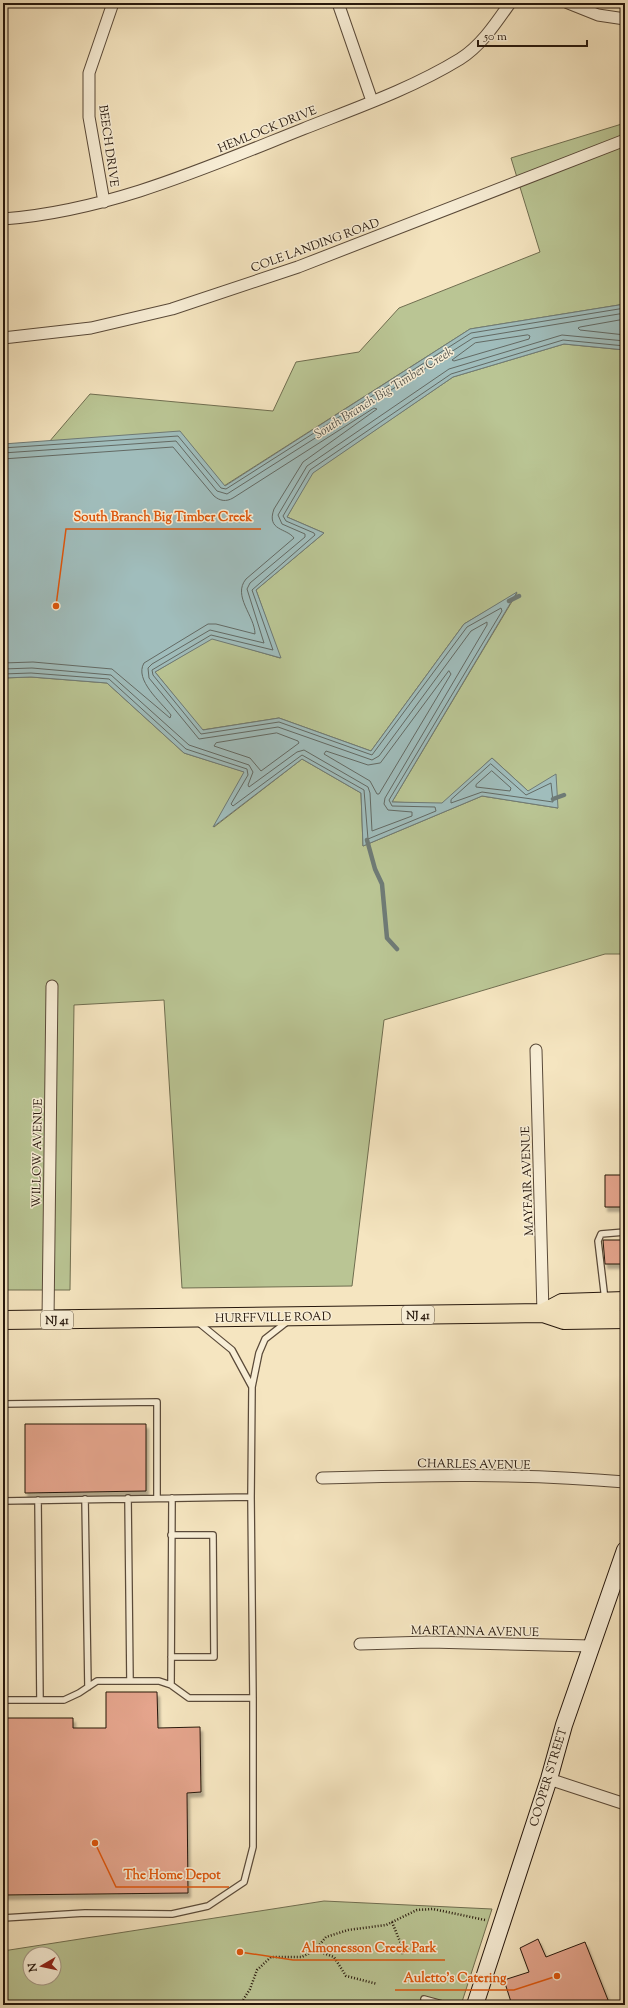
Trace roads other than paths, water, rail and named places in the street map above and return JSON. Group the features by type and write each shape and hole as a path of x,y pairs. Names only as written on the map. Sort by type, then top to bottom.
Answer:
{"main road":[{"name":"HURFFVILLE ROAD","path":"544,1313 562,1303 625,1301"},
{"name":"HURFFVILLE ROAD","path":"3,1320 194,1319 544,1313 564,1320 625,1320"},
{"name":"COOPER STREET","path":"475,2005 550,1779 564,1725 625,1550"}],"street":[{"name":"BEECH DRIVE","path":"104,202 89,118 89,73 113,3"},
{"path":"338,3 372,101"},
{"name":"HEMLOCK DRIVE","path":"3,219 39,215 104,202 172,182 404,88 461,58 487,35 510,3"},
{"path":"568,3 598,15 625,19"},
{"name":"COLE LANDING ROAD","path":"3,338 91,328 172,309 298,267 625,140"},
{"name":"WILLOW AVENUE","path":"48,1320 52,986"},
{"name":"MAYFAIR AVENUE","path":"536,1050 544,1313"},
{"name":"CHARLES AVENUE","path":"322,1478 412,1476 586,1479 625,1482"},
{"name":"MARTANNA AVENUE","path":"360,1644 429,1642 591,1646"},
{"path":"550,1779 625,1804"}],"lane":[{"path":"605,1301 598,1241 601,1234 625,1232"},
{"path":"3,1918 85,1913 172,1914 208,1906 244,1882 253,1847 253,1698 250,1496 252,1387 259,1353 265,1339 292,1317"},
{"path":"194,1319 232,1350 252,1387"},
{"path":"3,1404 157,1402 157,1498"},
{"path":"3,1501 250,1496"},
{"path":"128,1498 130,1681"},
{"path":"171,1686 172,1498"},
{"path":"86,1499 88,1687"},
{"path":"38,1500 40,1700"},
{"path":"171,1535 213,1535 214,1656 171,1657"},
{"path":"3,1700 64,1700 97,1681 159,1681 171,1686 189,1698 253,1698"},
{"path":"424,1999 446,2005"}],"water":[{"path":"625,304 625,350 564,344 453,377 313,473 287,517 324,533 256,590 281,658 212,639 155,672 203,730 279,718 371,751 464,624 517,592 392,802 442,803 492,758 528,791 556,774 558,808 482,796 363,846 361,793 302,759 213,827 244,772 184,753 107,683 31,677 3,678 3,444 180,431 225,486 470,329"}],"waterway":[{"path":"509,601 519,596"},
{"path":"553,799 564,795"},
{"path":"367,840 375,869 382,884 387,938 397,949"}],"place":[{"name":"South Branch Big Timber Creek","path":"56,606"},
{"name":"The Home Depot","path":"95,1843"},
{"name":"Almonesson Creek Park","path":"240,1952"},
{"name":"Auletto's Catering","path":"557,1976"}]}
